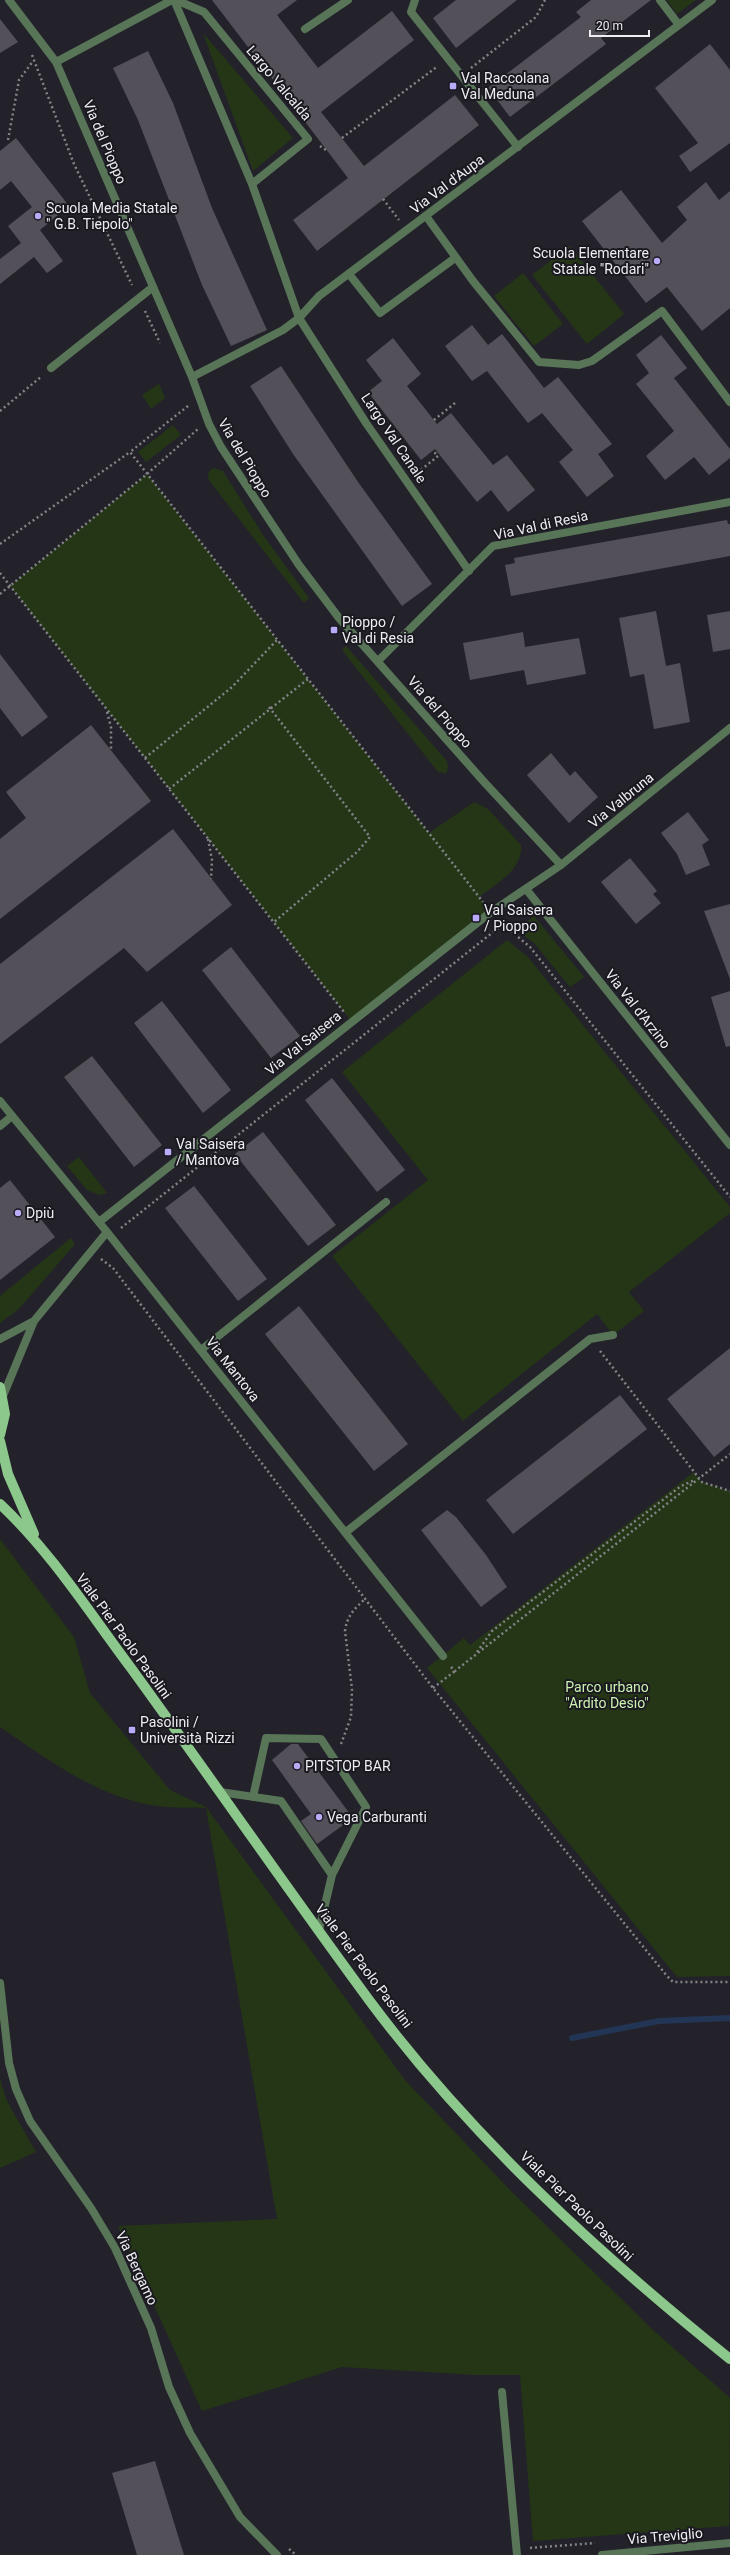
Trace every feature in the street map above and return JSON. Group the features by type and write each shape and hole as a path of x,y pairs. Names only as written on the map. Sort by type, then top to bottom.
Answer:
{"main road":[{"path":"0,1435 5,1414 2,1391"},
{"name":"Viale Pier Paolo Pasolini","path":"0,1441 8,1474 36,1539"},
{"name":"Viale Pier Paolo Pasolini","path":"0,1504 36,1539 220,1792 370,2002 413,2055 508,2160 621,2268 729,2358"}],"street":[{"name":"Via del Pioppo","path":"9,0 56,62 192,377 215,435 272,526 298,565 339,618 485,783 561,865"},
{"path":"56,62 174,0 252,184 299,318"},
{"name":"Largo Valcalda","path":"174,0 204,12 308,139 252,184"},
{"path":"305,29 348,0"},
{"path":"414,0 411,12 518,147"},
{"path":"660,0 679,25"},
{"name":"Via Val d'Aupa","path":"192,377 283,330 299,318 319,296 712,0"},
{"path":"426,216 473,282 539,362 554,365 579,365 592,361 662,311 730,402"},
{"path":"349,274 380,314 455,258"},
{"path":"51,368 153,287"},
{"name":"Largo Val Canale","path":"299,318 407,481 469,571"},
{"name":"Via Val di Resia","path":"378,661 493,546 730,502"},
{"name":"Via Valbruna","path":"526,889 561,865 730,728"},
{"name":"Via Val d'Arzino","path":"526,889 727,1135 730,1145"},
{"name":"Via Val Saisera","path":"99,1222 351,1021 491,912 526,889"},
{"name":"Via Mantova","path":"0,1101 108,1232 443,1656"},
{"path":"0,1126 12,1116"},
{"path":"201,1350 386,1202"},
{"path":"2,1391 34,1321 108,1232"},
{"path":"0,1339 34,1321"},
{"path":"346,1532 590,1339 613,1335"},
{"path":"253,1797 266,1738 321,1739 366,1807 332,1875 319,1930"},
{"path":"220,1792 281,1801 332,1875"},
{"name":"Via Bergamo","path":"0,1983 9,2063 16,2089 30,2121 91,2208 115,2248 151,2328 180,2414 240,2516 277,2555"},
{"path":"502,2392 517,2555"},
{"name":"Via Treviglio","path":"602,2555 730,2543"}],"path":[{"path":"462,75 536,17 545,0"},
{"path":"342,138 448,58"},
{"path":"8,140 18,80 34,60 74,164 162,346"},
{"path":"383,199 406,230"},
{"path":"0,411 51,368"},
{"path":"188,400 192,411"},
{"path":"434,420 455,403"},
{"path":"0,544 130,452 190,405"},
{"path":"0,594 147,474 198,429 196,423"},
{"path":"407,481 438,456 433,451"},
{"path":"130,452 479,897"},
{"path":"0,573 344,1012"},
{"path":"145,758 232,687 277,640"},
{"path":"169,789 269,707 308,679"},
{"path":"269,707 370,837 357,852 273,922"},
{"path":"107,709 111,728 112,751"},
{"path":"208,839 212,860 211,879"},
{"path":"134,1216 502,925 530,947 730,1197"},
{"path":"113,1268 433,1688 667,1976 673,1982 730,1982"},
{"path":"590,1339 699,1479 702,1482 730,1491"},
{"path":"433,1688 730,1454"},
{"path":"474,1655 492,1631 681,1486 699,1479"},
{"path":"335,1760 351,1718 352,1676 345,1631 346,1622 352,1611 365,1599"},
{"path":"443,1656 455,1671"}],"green space":[{"path":"667,0 696,0 677,14"},
{"path":"203,33 293,138 253,171"},
{"path":"570,246 624,314 587,344 532,275"},
{"path":"523,273 563,324 534,346 494,296"},
{"path":"159,384 165,398 151,409 142,395"},
{"path":"173,425 181,435 146,462 138,452"},
{"path":"214,468 223,471 263,535 309,598 304,603 208,479 209,471"},
{"path":"147,474 429,833 474,802 488,809 521,845 518,862 513,869 507,876 479,897 491,912 351,1021 10,586"},
{"path":"346,646 447,761 448,768 446,773 438,772 342,650"},
{"path":"534,916 584,977 570,987 534,943 516,930"},
{"path":"507,940 528,957 730,1207 730,1213 629,1292 644,1311 613,1335 597,1314 463,1421 332,1256 428,1180 342,1072"},
{"path":"79,1157 107,1193 99,1195 87,1190 67,1166"},
{"path":"71,1238 75,1244 19,1309 0,1323 0,1296"},
{"name":"Parco urbano \"Ardito Desio\"","path":"694,1472 702,1482 730,1491 730,1976 677,1977 427,1668 464,1638 470,1645"},
{"path":"0,1539 74,1637 90,1693 170,1790 206,1807 405,2080 512,2192 653,2330 730,2398 729,2526 533,2541 520,2375 476,2375 342,2367 202,2411 118,2226 277,2219 206,1808 167,1807 144,1804 100,1789 58,1766 0,1727"},
{"path":"0,2079 7,2101 36,2152 0,2168"}],"building":[{"path":"212,0 297,0 277,15 318,68 392,11 414,40 321,112 364,166 455,95 479,125 317,251 293,220 348,178"},
{"path":"456,0 517,0 456,48 433,18"},
{"path":"591,0 651,0 601,38 606,44 510,117 488,88 581,17 576,12"},
{"path":"0,19 18,42 0,53"},
{"path":"710,44 730,70 730,143 690,172 679,156 698,143 655,88"},
{"path":"148,51 173,103 212,208 267,330 231,346 202,285 138,120 113,68"},
{"name":"Scuola Media Statale \" G.B. Tiepolo\"","path":"16,138 69,206 40,230 63,261 47,273 34,257 0,284 0,259 21,243 8,226 32,207 11,181 0,190 0,151"},
{"name":"Scuola Elementare Statale \"Rodari\"","path":"706,182 719,200 730,191 730,308 702,331 667,287 646,303 582,221 621,190 662,243 687,220 677,207"},
{"path":"472,325 488,345 502,334 544,388 558,377 612,444 598,454 614,476 587,497 559,462 573,450 542,413 528,423 487,371 472,381 445,346"},
{"path":"661,335 687,368 674,378 730,449 730,458 709,475 694,457 665,480 646,456 674,431 636,384 649,373 636,355"},
{"path":"393,338 421,374 407,386 437,424 451,413 493,465 507,455 535,490 508,512 491,490 477,502 435,449 421,460 368,392 382,381 366,360"},
{"path":"281,366 358,482 432,584 402,606 293,454 250,386"},
{"path":"727,520 728,524 730,524 730,556 511,596 505,565 515,563 514,558"},
{"path":"656,611 666,666 680,663 690,722 654,729 644,674 630,677 619,618"},
{"path":"730,611 730,649 713,652 707,615"},
{"path":"523,632 525,647 579,638 586,674 527,685 524,670 470,680 463,643"},
{"path":"0,654 48,717 22,737 0,708"},
{"path":"91,725 151,801 0,919 0,839 26,818 6,792"},
{"path":"551,753 570,776 575,771 598,797 569,823 527,775"},
{"path":"688,812 709,840 702,845 710,865 686,875 677,854 661,833"},
{"path":"173,829 232,905 147,972 124,948 0,1044 0,964"},
{"path":"630,858 657,891 653,894 661,903 636,924 601,882"},
{"path":"730,904 730,979 704,911"},
{"path":"231,947 300,1036 271,1058 202,970"},
{"path":"730,991 730,1046 726,1047 711,997"},
{"path":"162,1001 231,1090 203,1113 134,1023"},
{"path":"92,1056 162,1145 134,1167 64,1077"},
{"path":"332,1078 405,1170 377,1192 305,1100"},
{"path":"263,1132 336,1225 308,1246 235,1154"},
{"name":"Dpiù","path":"10,1180 55,1237 0,1280 0,1188"},
{"path":"194,1186 267,1279 238,1301 165,1208"},
{"path":"299,1306 408,1444 374,1471 265,1334"},
{"path":"730,1348 730,1444 714,1457 667,1399"},
{"path":"620,1395 647,1429 513,1534 486,1500"},
{"path":"447,1510 456,1517 486,1555 507,1587 481,1607 421,1530"},
{"path":"291,1744 298,1744 353,1818 317,1844 301,1821 311,1814 272,1760"},
{"path":"155,2461 184,2555 137,2555 112,2473"}],"waterway":[{"path":"572,2038 659,2021 730,2018"}],"place":[{"name":"Val Raccolana Val Meduna","path":"453,86"},
{"name":"Scuola Media Statale \" G.B. Tiepolo\"","path":"38,216"},
{"name":"Scuola Elementare Statale \"Rodari\"","path":"657,261"},
{"name":"Pioppo / Val di Resia","path":"334,630"},
{"name":"Val Saisera / Pioppo","path":"476,918"},
{"name":"Val Saisera / Mantova","path":"168,1152"},
{"name":"Dpiù","path":"18,1213"},
{"name":"Pasolini / Università Rizzi","path":"132,1730"},
{"name":"PITSTOP BAR","path":"297,1766"},
{"name":"Vega Carburanti","path":"319,1817"}]}
